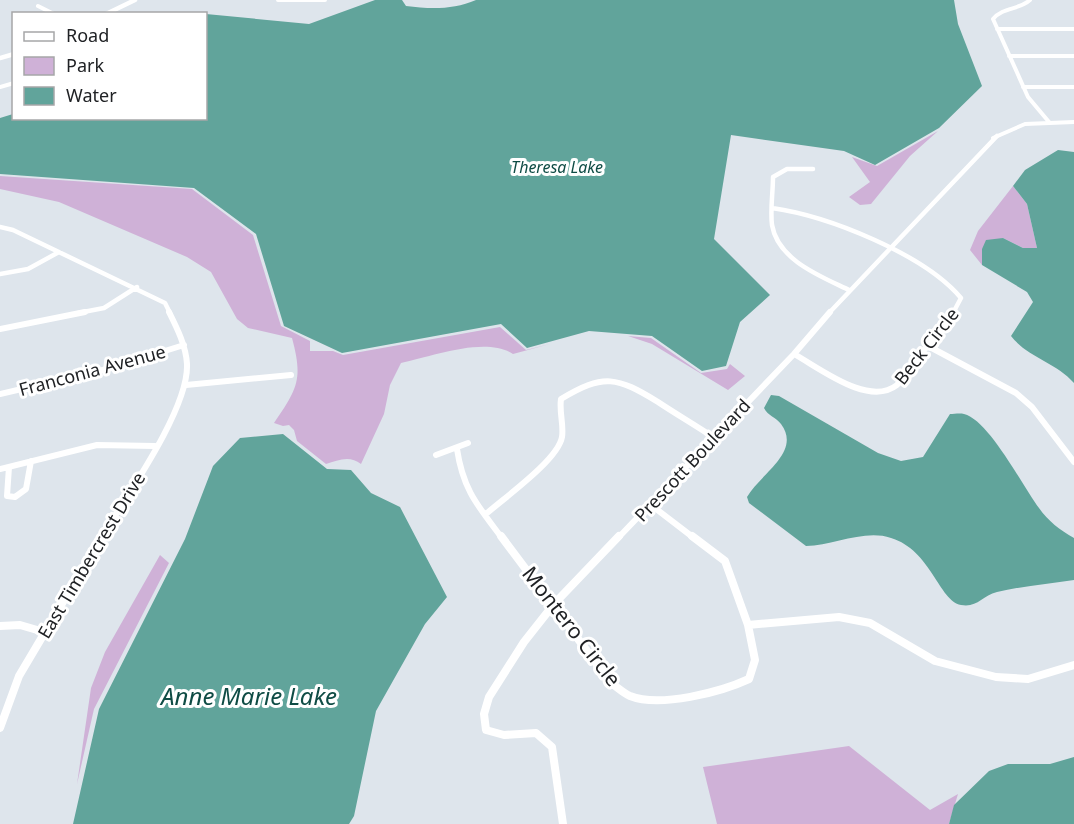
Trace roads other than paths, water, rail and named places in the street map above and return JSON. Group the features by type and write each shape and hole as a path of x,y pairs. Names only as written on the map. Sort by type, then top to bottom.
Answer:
{"street":[{"path":"110,12 135,0"},
{"path":"278,0 326,0"},
{"path":"1030,0 1026,4 999,11 993,19 1032,105 1048,122"},
{"path":"38,6 50,12"},
{"path":"997,29 1074,28"},
{"path":"1009,56 1074,56"},
{"path":"1023,87 1074,87"},
{"name":"Prescott Boulevard","path":"563,824 552,747 549,742 533,731 495,736 486,730 484,714 489,697 524,642 554,604 794,354 849,290 890,250 993,138 1025,124 1074,122"},
{"path":"813,169 787,168 779,171 773,177 773,231 782,245 815,274 849,290"},
{"name":"Beck Circle","path":"772,208 810,215 890,250 938,274 961,298 959,306 928,346 897,385 888,392 861,391 794,354"},
{"path":"0,227 13,230 137,287 165,303 184,345 189,369 186,385 291,375"},
{"path":"0,274 28,269 59,252"},
{"path":"0,329 104,308 137,287"},
{"name":"Franconia Avenue","path":"0,394 123,365 184,345"},
{"path":"928,346 1016,393 1032,407 1074,462"},
{"path":"486,514 552,454 561,441 562,428 558,412 561,399 580,387 597,381 615,380 629,384 713,437"},
{"name":"East Timbercrest Drive","path":"0,728 20,676 179,407 186,385"},
{"path":"436,455 468,443"},
{"path":"0,469 97,445 155,446"},
{"name":"Montero Circle","path":"457,449 461,476 486,514 611,683 631,697 658,700 737,686 749,680 754,660 748,626 725,561 651,505"},
{"path":"9,466 7,492 10,497 15,497 26,489 31,461"},
{"path":"748,626 821,617 839,617 870,623 935,661 996,677 1028,679 1074,665"},
{"path":"0,626 20,625 44,632"}],"water":[{"name":"Theresa Lake","path":"375,0 402,0 406,6 433,8 459,6 476,0 954,0 958,24 982,86 939,128 875,165 844,151 731,135 714,239 770,295 740,322 726,366 702,371 652,336 589,331 527,348 501,324 342,353 284,326 256,234 194,188 0,174 0,118 12,114 12,120 207,120 207,14 309,24"},
{"path":"1058,150 1074,152 1074,383 1059,370 1025,350 1011,336 1033,302 1027,292 982,265 982,249 986,240 1003,238 1023,248 1037,248 1027,204 1013,186 1025,170"},
{"path":"771,395 779,396 878,453 901,461 923,457 950,414 964,414 974,419 1005,455 1043,513 1055,525 1074,538 1074,580 997,592 971,605 961,605 946,595 916,553 905,544 891,538 870,535 806,546 749,503 747,497 777,462 786,444 786,434 781,424 764,408"},
{"name":"Anne Marie Lake","path":"283,434 327,469 351,470 371,493 400,507 447,597 425,624 376,711 354,816 349,824 73,824 99,709 185,539 213,466 240,438"},
{"path":"1074,757 1074,824 949,824 954,805 989,771 1008,764 1050,764"}]}
